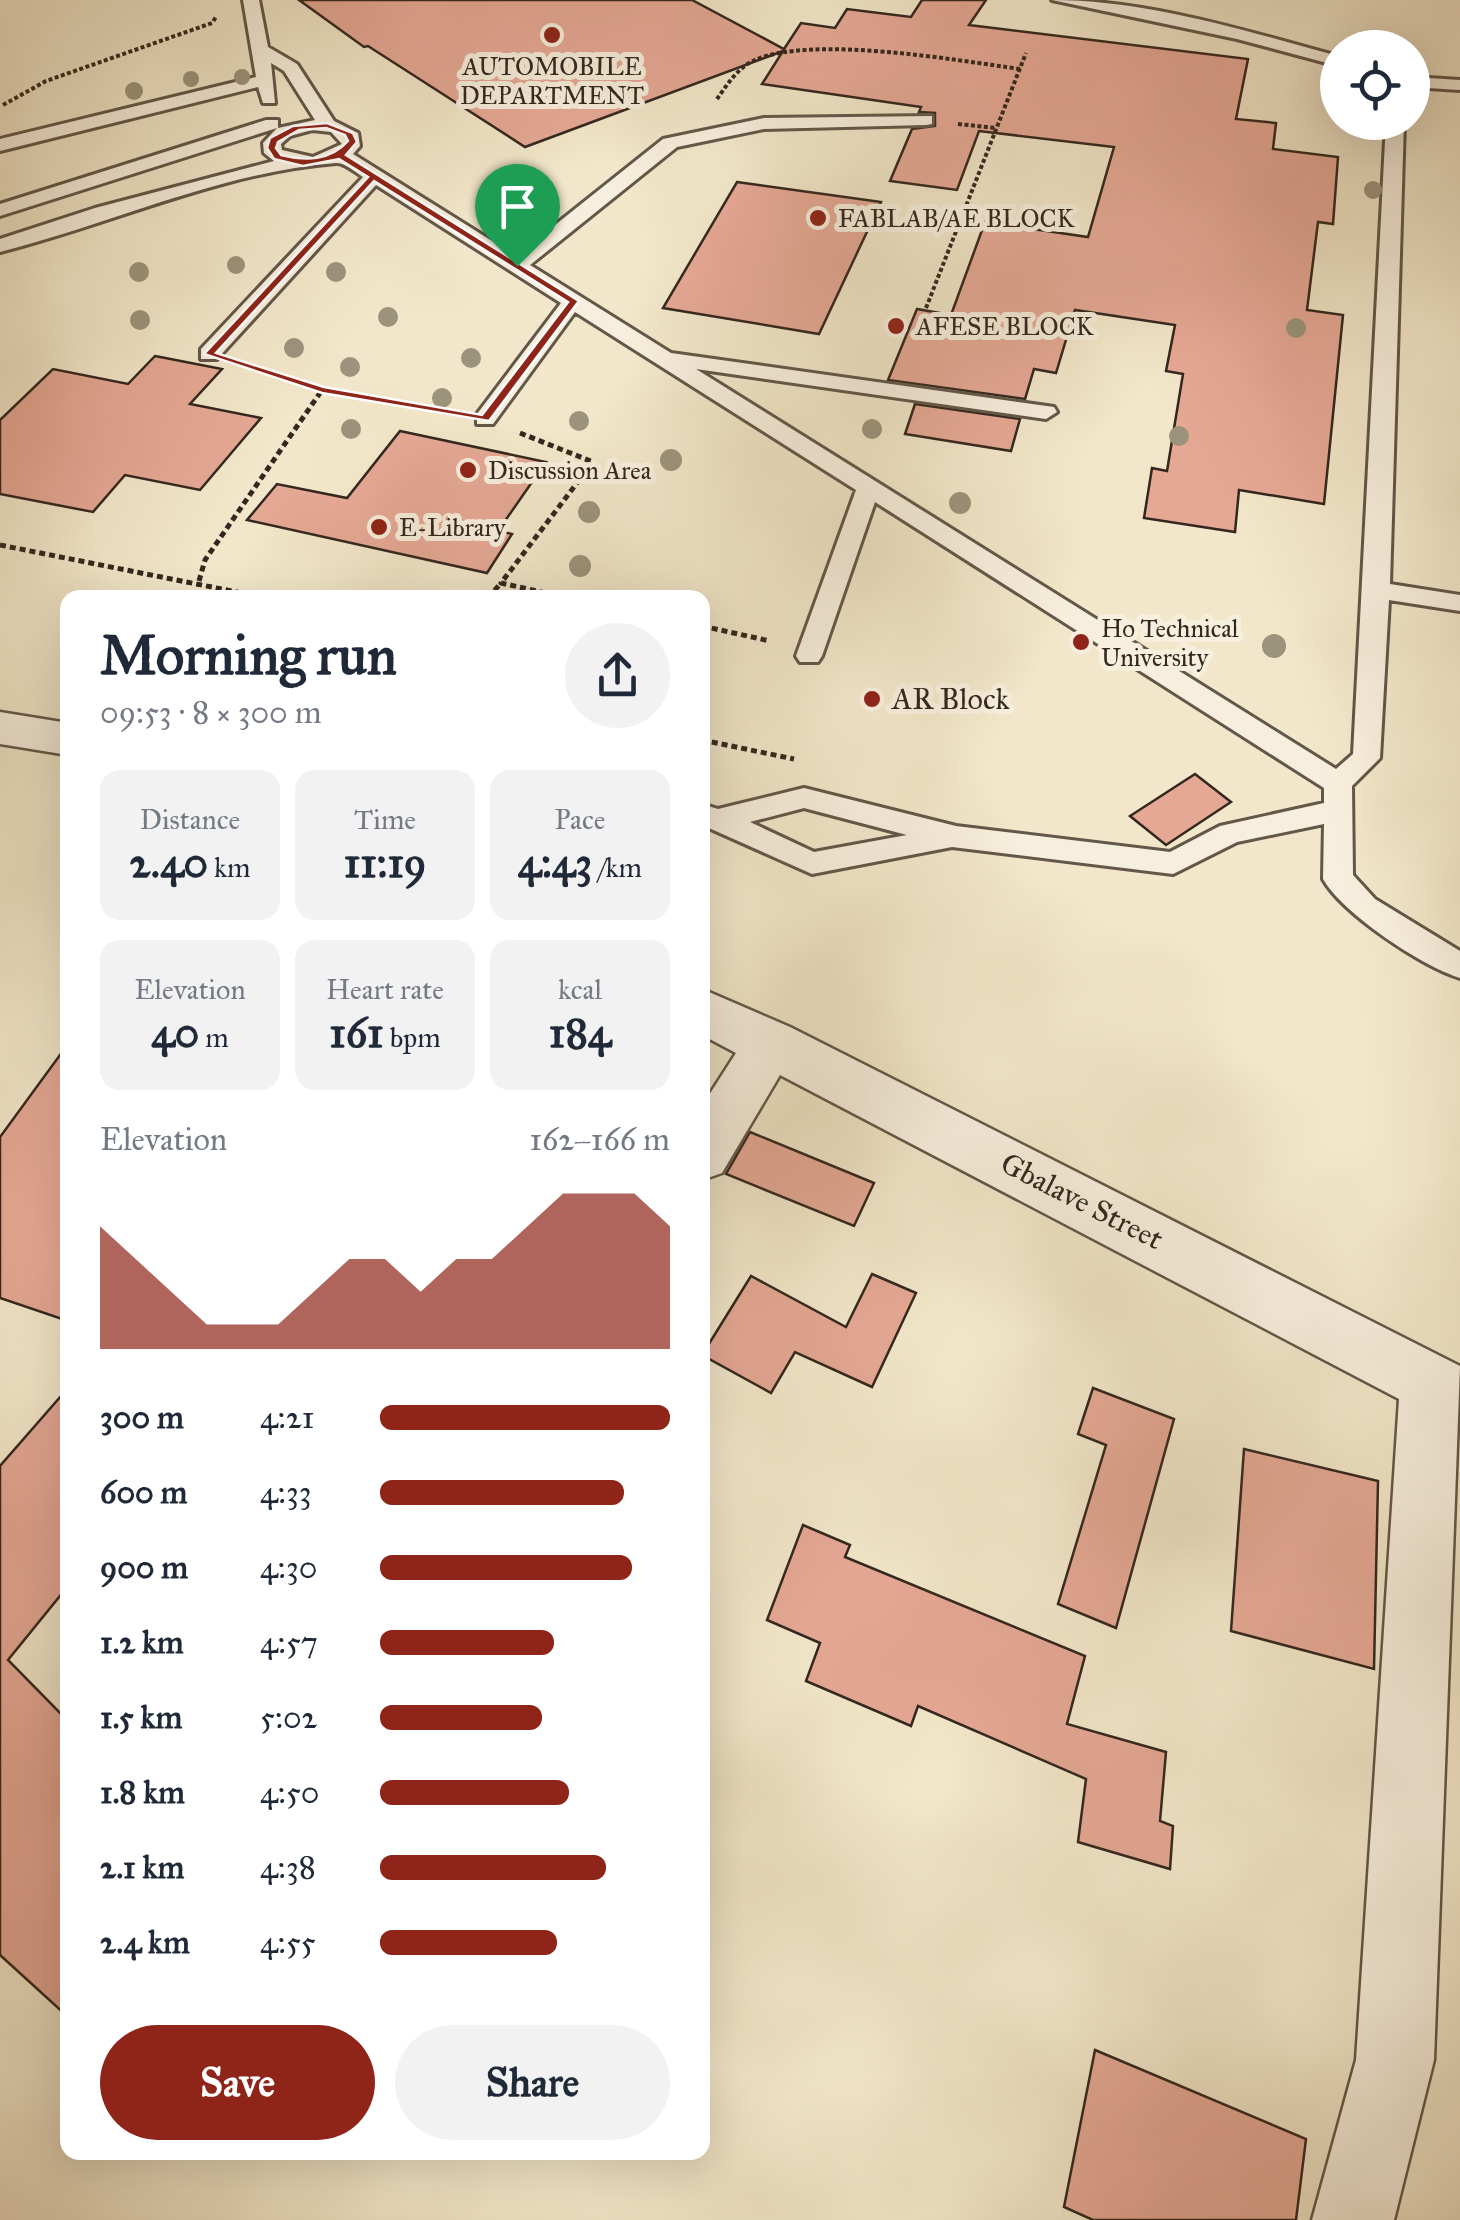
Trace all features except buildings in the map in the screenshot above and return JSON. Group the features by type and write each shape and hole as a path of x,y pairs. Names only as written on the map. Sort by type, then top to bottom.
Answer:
{"street":[{"path":"0,728 60,737"},
{"name":"Gbalave Street","path":"710,1014 1445,1390"},
{"path":"710,1143 771,1043"},
{"path":"1353,2220 1395,2060 1445,1390"}],"lane":[{"path":"251,0 266,80 273,153 293,162"},
{"path":"1060,0 1239,34 1320,56"},
{"path":"0,246 102,212 293,162 340,156 351,146 351,137 327,125 291,68 261,50"},
{"path":"0,145 266,80"},
{"path":"1430,83 1460,85"},
{"path":"517,266 670,143 706,132 808,122 926,120"},
{"path":"0,225 273,135 327,125"},
{"path":"0,210 273,135"},
{"path":"710,816 804,798 956,837 1173,863 1230,834 1338,797 1366,758 1378,590 1395,140"},
{"path":"340,156 663,357 1338,797"},
{"path":"209,354 373,176"},
{"path":"485,419 574,301"},
{"path":"663,357 1046,412"},
{"path":"810,653 868,489"},
{"path":"1378,590 1460,603"},
{"path":"1338,797 1338,878 1365,907 1460,966"},
{"path":"710,816 812,863 956,837"}],"path":[{"path":"0,107 46,81 212,23 220,12"},
{"path":"706,132 706,115 735,74 757,58 834,52 942,57 1020,69"},
{"path":"926,308 1026,52"},
{"path":"209,354 322,390 485,419 592,462 495,590"},
{"path":"199,580 206,560 322,390"},
{"path":"0,544 237,590"},
{"path":"501,583 532,590"},
{"path":"710,628 810,653"},
{"path":"710,742 796,760"}],"place":[{"name":"AUTOMOBILE DEPARTMENT","path":"552,35"},
{"name":"FABLAB/AE BLOCK","path":"818,218"},
{"name":"AFESE BLOCK","path":"896,326"},
{"name":"Discussion Area","path":"468,470"},
{"name":"E-Library","path":"379,527"},
{"name":"Ho Technical University","path":"1081,642"},
{"name":"AR Block","path":"872,699"}],"route":[{"path":"517,266 340,156 303,163 278,157 273,153 274,140 296,128 327,125 348,133 353,142 340,156 373,176 209,354 322,390 485,419 574,301 517,266"}]}
